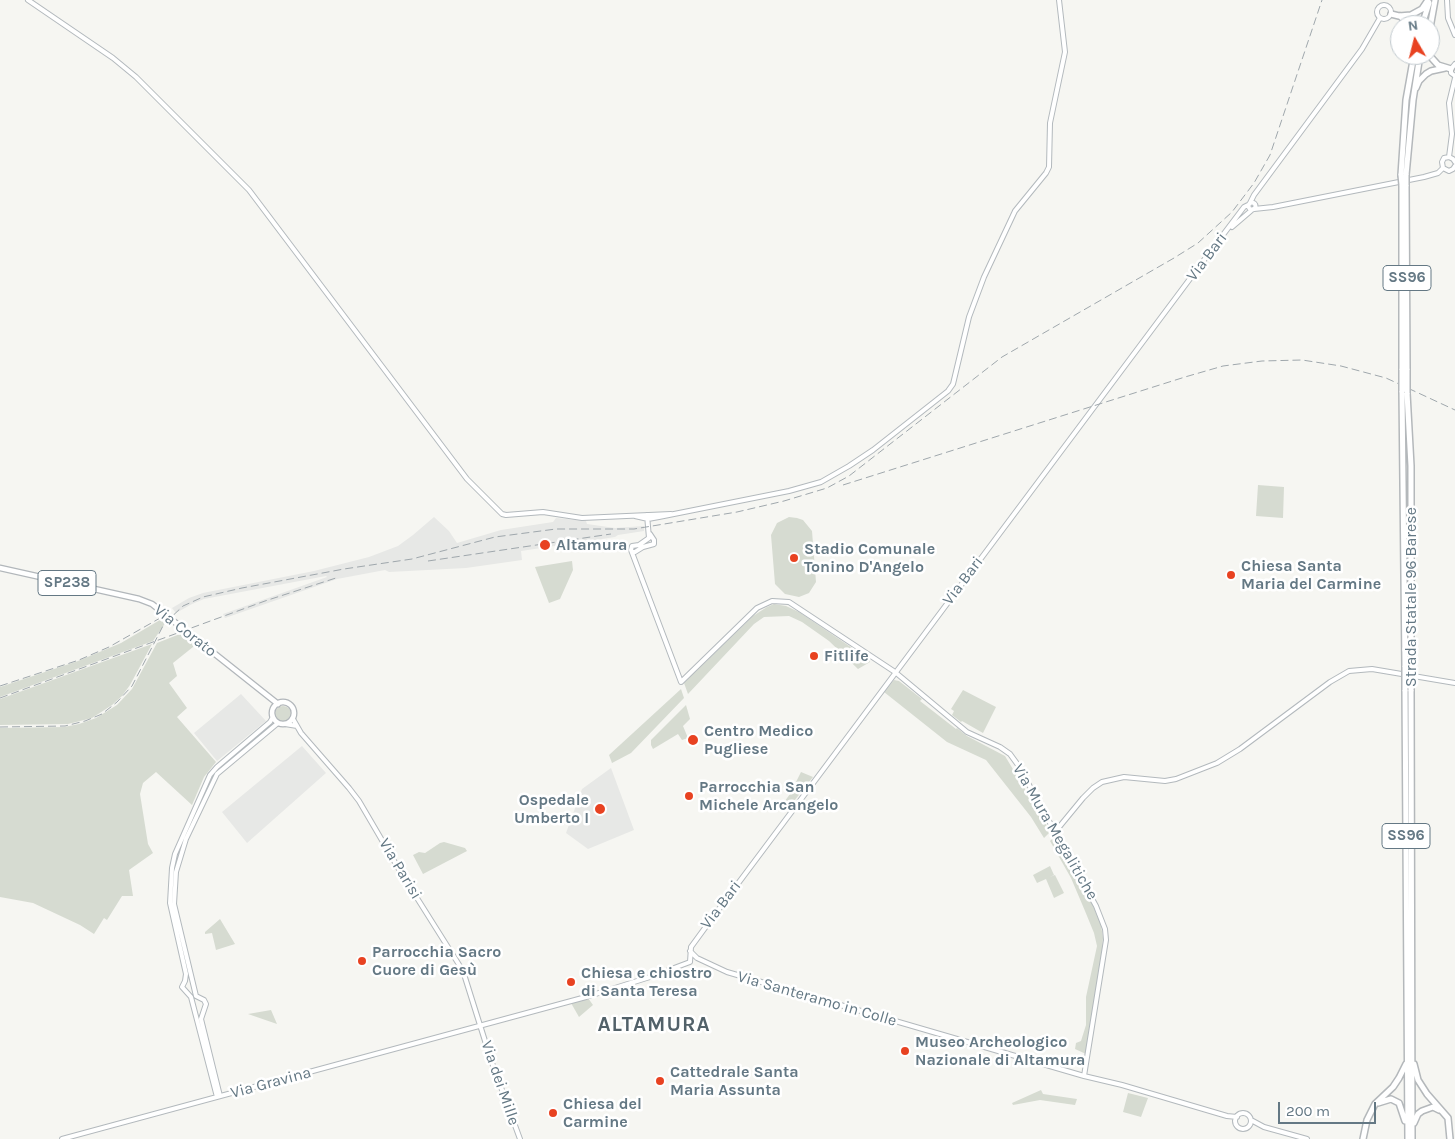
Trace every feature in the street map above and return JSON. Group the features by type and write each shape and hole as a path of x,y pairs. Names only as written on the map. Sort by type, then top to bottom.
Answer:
{"highway":[{"path":"1410,15 1418,12 1429,0"},
{"path":"1425,15 1429,0"},
{"path":"1431,15 1435,0"},
{"path":"1432,15 1435,0"},
{"path":"1391,14 1395,15"},
{"name":"Strada Statale 96 Barese","path":"1408,1139 1410,1130 1411,1054 1405,690 1404,175 1406,100 1412,65"},
{"name":"Strada Statale 96 Barese","path":"1404,175 1418,65"},
{"path":"1440,65 1448,69"},
{"path":"1413,100 1422,77 1431,71 1448,69"},
{"name":"Strada Statale 96 Barese","path":"1404,392 1411,466 1411,690 1407,1061 1412,1139"},
{"path":"1411,1054 1418,1080 1427,1094 1446,1114 1450,1124 1450,1139"},
{"path":"1361,1139 1375,1104 1393,1087 1407,1061"},
{"path":"1375,1104 1391,1099 1399,1103 1410,1130"},
{"path":"1410,1130 1418,1114 1426,1108 1433,1107 1446,1114"}],"main road":[{"path":"28,0 113,58 136,77 249,190 467,479 499,512 506,515 543,512 582,518 628,515 648,519"},
{"path":"628,515 648,519 789,491 821,482 873,450 948,391 953,384 969,317 984,277 1015,211 1050,167 1050,123 1064,52 1059,0"},
{"path":"1447,0 1448,18 1455,35"},
{"path":"1384,4 1388,6 1391,14 1386,18 1380,18 1377,8 1384,4"},
{"path":"1228,229 1253,205 1256,192 1362,49 1380,18"},
{"path":"1449,157 1452,134 1450,103 1455,77 1448,69 1455,64"},
{"path":"1449,157 1455,162"},
{"path":"1449,157 1443,160 1441,164 1443,168 1449,171 1455,166"},
{"path":"1253,205 1266,208 1424,177 1443,168"},
{"name":"Via Bari","path":"690,951 710,921 895,672 1244,207 1253,205"},
{"path":"648,519 649,538 647,543 649,546"},
{"path":"635,550 653,546 655,543 649,538"},
{"path":"635,550 649,538"},
{"name":"Via Mura Megalitiche","path":"635,550 636,561 681,682 757,608 767,602 789,602 895,672 967,732 1000,747 1010,754 1018,764 1096,906 1106,929 1106,940 1084,1076"},
{"name":"Via Corato","path":"0,568 140,599 152,604 278,704"},
{"path":"1055,832 1083,798 1102,782 1124,778 1176,780 1217,763 1240,749 1330,682 1349,671 1372,669 1455,683"},
{"path":"271,699 273,714 278,723"},
{"path":"218,1097 191,997 182,986 186,974 170,896 170,881 175,854 210,774 270,722 278,704 286,703 294,712 292,719 285,724"},
{"name":"Via Parisi","path":"292,719 356,797 400,871 455,957 463,971 480,1026"},
{"path":"218,1097 201,1019 206,1002 196,996 174,904 176,872 181,852 217,774 278,723 297,726"},
{"name":"Via Santeramo in Colle","path":"690,951 698,958 727,972 1227,1116"},
{"name":"Via Gravina","path":"62,1139 594,995 644,980 690,962 690,951"},
{"path":"185,981 193,982"},
{"path":"194,1009 199,1012 203,1011"},
{"name":"Via dei Mille","path":"480,1026 520,1139"},
{"path":"1227,1116 1237,1117 1241,1114 1246,1114 1251,1120 1264,1127 1307,1139"},
{"path":"1227,1116 1236,1122 1240,1128 1264,1127"},
{"path":"1236,1122 1237,1117"},
{"path":"1248,1127 1251,1120"}],"shaded area":[{"path":"1258,485 1284,487 1283,518 1256,516"},
{"path":"434,517 449,531 457,543 501,530 553,522 556,518 586,521 587,524 615,528 644,526 644,531 521,551 522,560 466,568 389,572 385,570 337,579 225,618 223,614 327,577 204,599 176,613 172,608 189,598 203,593 314,571 369,557 398,546"},
{"name":"Stadio Comunale Tonino D'Angelo","path":"789,517 803,520 812,531 816,582 809,593 799,597 785,594 775,584 771,535 777,523"},
{"path":"572,561 573,570 560,599 549,603 535,567"},
{"path":"774,604 786,606 799,612 870,660 870,662 858,669 829,641 802,622 789,616 764,617 754,624 688,694 684,683 753,616"},
{"path":"165,617 168,619 153,641 0,697 0,687 78,661 121,643"},
{"path":"185,632 198,643 173,663 177,676 169,683 187,708 177,717 216,762 204,777 192,805 156,772 143,783 140,794 148,844 153,853 129,870 133,896 122,896 107,920 104,918 94,934 80,925 33,903 0,897 0,728 64,727 96,718 117,705 132,689 157,643"},
{"path":"152,644 122,696 92,718 68,724 0,725 0,699"},
{"path":"894,680 899,681 922,699 920,701 956,729 1005,756 1049,829 1049,833 1044,838 1031,817 986,760 947,742 884,692"},
{"path":"681,689 684,698 631,753 612,763 609,755"},
{"path":"963,690 996,707 983,733 961,722 952,715 954,711 951,709"},
{"path":"241,694 266,721 217,761 194,733"},
{"path":"686,705 690,719 683,726 688,738 682,740 678,734 653,749 651,740"},
{"path":"283,706 291,714 283,722 275,714"},
{"path":"302,746 326,773 247,843 222,812"},
{"name":"Ospedale Umberto I","path":"611,768 634,830 588,849 566,833 582,789"},
{"path":"801,772 813,777 787,810 782,805"},
{"path":"1056,838 1092,903 1101,925 1103,938 1086,1054 1075,1049 1076,1043 1081,1041 1086,1025 1086,997 1097,946 1094,933 1071,878 1050,841"},
{"path":"444,842 465,848 467,851 423,874 413,855 419,852 425,853"},
{"path":"1050,866 1054,875 1050,877 1055,875 1064,893 1054,898 1046,879 1037,883 1033,875"},
{"path":"220,919 235,944 216,950 212,933 205,934 205,932"},
{"path":"588,998 593,1005 579,1017 571,1003"},
{"path":"271,1010 277,1024 248,1014"},
{"path":"1041,1090 1043,1094 1077,1099 1075,1105 1040,1100 1013,1105 1012,1103"},
{"path":"1128,1093 1148,1098 1141,1117 1123,1112"}],"railway":[{"path":"0,727 65,726 102,714 132,686 164,624 183,606 203,597 344,569 412,559 495,537 556,529 634,529 737,512 827,488 849,476 1002,357 1198,243 1232,212 1254,183 1270,155 1322,0"},
{"path":"843,485 1185,377 1223,366 1262,361 1302,360 1341,366 1386,378 1455,410"},
{"path":"428,561 611,534"},
{"path":"0,698 265,601 339,577"},
{"path":"0,686 79,660 109,647 169,613"}],"place":[{"name":"Altamura","path":"545,545"},
{"name":"Stadio Comunale Tonino D'Angelo","path":"794,558"},
{"name":"Chiesa Santa Maria del Carmine","path":"1231,575"},
{"name":"Fitlife","path":"814,656"},
{"name":"Centro Medico Pugliese","path":"693,740"},
{"name":"Parrocchia San Michele Arcangelo","path":"689,796"},
{"name":"Ospedale Umberto I","path":"600,809"},
{"name":"Parrocchia Sacro Cuore di Gesù","path":"362,961"},
{"name":"Chiesa e chiostro di Santa Teresa","path":"571,982"},
{"name":"Museo Archeologico Nazionale di Altamura","path":"905,1051"},
{"name":"Cattedrale Santa Maria Assunta","path":"660,1081"},
{"name":"Chiesa del Carmine","path":"553,1113"}],"district":[{"name":"ALTAMURA","path":"654,1025"}]}
